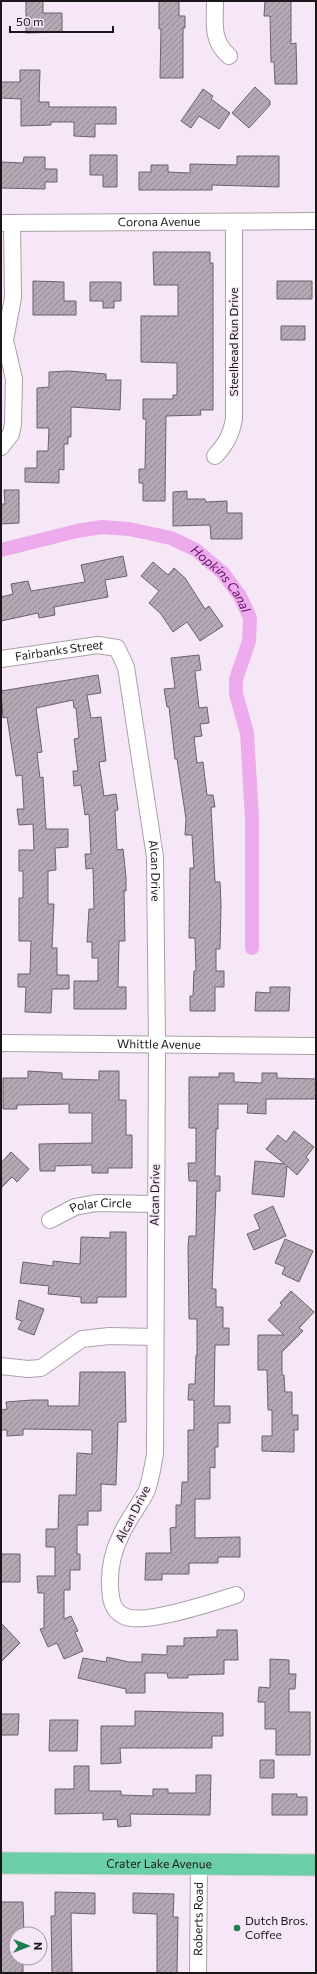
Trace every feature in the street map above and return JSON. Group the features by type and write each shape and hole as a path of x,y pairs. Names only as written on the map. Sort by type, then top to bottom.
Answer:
{"main road":[{"name":"Crater Lake Avenue","path":"1,1863 316,1865"}],"street":[{"path":"215,1 216,38 220,49 229,56"},
{"name":"Corona Avenue","path":"6,223 316,221"},
{"name":"Steelhead Run Drive","path":"215,456 225,445 232,433 234,419 234,222"},
{"path":"1,447 11,434 13,424 14,379 5,340 13,298 6,223"},
{"name":"Fairbanks Street","path":"1,659 98,645 117,648"},
{"name":"Alcan Drive","path":"117,648 126,667 155,857 157,1046 155,1204 155,1454 147,1490 121,1534 114,1551 110,1583 113,1606 125,1617 143,1618 174,1612 236,1595"},
{"name":"Whittle Avenue","path":"1,1043 157,1046 316,1046"},
{"name":"Polar Circle","path":"50,1220 75,1207 96,1203 155,1204"},
{"path":"1,1366 28,1369 41,1368 82,1339 109,1336 155,1337"},
{"name":"Roberts Road","path":"198,1973 199,1864"}],"building":[{"path":"26,1 43,1 43,13 62,13 62,32 26,33"},
{"path":"159,1 179,1 179,16 185,16 185,28 183,28 183,78 160,78 161,29 159,29"},
{"path":"265,1 291,1 291,44 296,43 297,84 275,84 274,62 271,62 270,16 264,16"},
{"path":"20,70 40,70 39,102 49,102 49,107 116,107 116,124 95,124 95,137 74,136 74,122 51,122 51,125 21,126 21,99 1,98 1,82 20,82"},
{"path":"255,87 270,101 270,105 249,128 232,113"},
{"path":"203,89 213,96 211,99 230,113 219,129 199,116 191,128 181,121"},
{"path":"90,155 117,155 117,187 103,187 103,175 90,175"},
{"path":"237,156 279,156 279,187 212,185 212,190 139,190 139,172 151,172 151,165 168,165 168,172 190,173 190,164 237,165"},
{"path":"24,157 45,157 45,169 57,169 57,182 45,182 45,189 1,188 1,162 23,163"},
{"path":"153,252 210,252 210,263 213,263 213,410 200,410 201,415 166,416 165,501 143,501 143,483 139,483 139,469 145,469 146,419 143,419 143,399 173,399 173,395 177,395 177,363 141,362 141,316 178,316 178,285 154,285"},
{"path":"33,281 64,282 64,301 76,301 76,315 33,315"},
{"path":"277,281 312,281 312,299 277,299"},
{"path":"90,282 121,282 121,301 114,301 114,308 103,308 103,301 90,301"},
{"path":"281,326 305,326 305,340 281,340"},
{"path":"69,371 106,374 106,380 121,380 120,410 71,407 71,437 68,437 68,444 64,444 64,470 59,469 59,483 25,482 25,468 37,468 37,451 48,451 49,428 37,428 37,388 49,387 49,372"},
{"path":"4,490 19,490 19,523 1,524 1,504 5,504"},
{"path":"187,491 187,499 205,499 206,502 227,501 227,513 242,513 242,539 211,539 210,525 173,526 173,492"},
{"path":"123,556 127,576 105,580 108,597 54,607 55,615 39,618 38,613 1,621 1,597 13,594 11,584 28,581 31,591 85,582 81,565"},
{"path":"153,562 168,575 174,568 185,578 205,609 209,606 223,626 200,641 187,622 173,632 161,614 149,603 159,591 141,576"},
{"path":"199,655 201,670 195,671 199,708 207,707 209,723 200,724 202,736 194,737 197,763 203,762 207,795 213,795 215,807 211,807 215,882 220,882 221,905 220,949 216,949 216,971 224,971 224,987 215,987 215,1011 190,1011 190,996 193,996 194,971 196,971 195,938 189,938 190,868 194,868 192,835 185,835 186,819 177,759 175,759 169,707 167,707 164,689 175,688 171,658"},
{"path":"98,675 101,693 87,695 91,718 101,717 106,761 99,762 104,796 116,794 118,810 115,811 117,850 123,849 126,877 126,891 124,891 125,941 119,941 118,987 126,987 126,1009 74,1009 74,981 98,981 98,958 92,958 92,942 87,942 89,909 94,909 93,868 86,869 85,854 91,854 89,814 85,815 81,785 74,786 73,771 78,771 74,739 79,738 76,708 74,708 73,700 36,708 42,752 37,753 40,778 43,777 46,829 68,829 68,847 55,848 56,870 48,871 48,904 54,904 52,948 57,948 57,975 69,975 69,989 52,989 51,1013 25,1012 26,987 18,987 18,974 30,974 31,941 19,941 19,898 23,898 23,871 19,871 19,850 34,850 33,824 19,825 17,809 24,809 22,775 16,776 7,717 3,718 1,691"},
{"path":"270,987 290,987 289,1011 255,1011 256,992 270,993"},
{"path":"28,1071 62,1073 62,1079 99,1080 99,1071 119,1071 119,1100 126,1100 126,1135 132,1135 132,1168 108,1168 108,1173 92,1173 92,1165 55,1166 55,1171 40,1171 39,1144 92,1143 92,1113 69,1113 69,1104 17,1105 17,1109 3,1109 3,1078 28,1078"},
{"path":"219,1073 234,1073 234,1082 262,1083 262,1073 277,1073 277,1078 316,1079 316,1099 266,1099 266,1114 247,1113 248,1104 218,1104 215,1176 220,1176 220,1191 216,1191 212,1289 216,1289 216,1307 223,1307 223,1328 229,1328 229,1345 215,1345 214,1406 230,1406 230,1423 218,1423 218,1447 215,1447 215,1468 210,1467 210,1499 195,1499 195,1538 240,1537 240,1557 218,1557 218,1563 189,1563 189,1574 162,1574 162,1580 145,1580 146,1553 171,1553 170,1528 176,1527 176,1505 181,1505 182,1482 188,1482 188,1430 194,1430 194,1400 188,1400 189,1384 195,1384 197,1319 189,1319 188,1247 189,1236 196,1236 197,1181 189,1181 188,1163 196,1163 196,1128 189,1128 189,1077 219,1077"},
{"path":"294,1131 314,1147 306,1157 309,1160 297,1175 287,1166 284,1197 252,1194 255,1161 285,1164 266,1149 278,1135 286,1142"},
{"path":"11,1152 29,1169 17,1182 12,1177 1,1188 1,1163"},
{"path":"273,1206 286,1236 254,1250 247,1234 260,1229 254,1215"},
{"path":"110,1232 126,1232 126,1297 97,1297 97,1303 81,1303 81,1297 48,1294 49,1286 20,1283 23,1262 53,1266 53,1261 80,1264 81,1237 110,1238"},
{"path":"285,1239 313,1251 299,1282 282,1274 285,1267 275,1263"},
{"path":"291,1291 314,1312 299,1328 303,1331 282,1352 282,1375 284,1375 285,1392 292,1392 292,1415 298,1415 298,1430 294,1430 294,1452 262,1451 262,1436 272,1436 272,1410 268,1410 267,1370 258,1370 258,1335 284,1335 268,1320 282,1305 280,1303"},
{"path":"19,1300 44,1309 34,1335 18,1329 22,1321 16,1319"},
{"path":"80,1372 125,1372 126,1422 118,1422 116,1485 101,1484 101,1511 88,1511 88,1525 77,1525 77,1554 80,1554 80,1570 70,1570 70,1590 64,1590 64,1619 71,1616 78,1631 75,1632 83,1651 64,1659 57,1643 48,1647 40,1629 44,1628 44,1593 38,1593 37,1576 55,1576 55,1547 46,1547 46,1529 58,1529 59,1495 76,1495 77,1453 92,1454 92,1430 23,1429 23,1435 7,1436 7,1430 1,1430 1,1410 7,1409 6,1402 32,1400 48,1400 48,1406 79,1406"},
{"path":"1,1554 20,1554 20,1582 1,1582"},
{"path":"1,1623 20,1643 1,1662"},
{"path":"217,1630 237,1630 238,1660 224,1660 224,1674 188,1675 188,1678 168,1678 167,1673 145,1673 145,1693 126,1693 126,1689 78,1678 83,1658 106,1662 107,1657 129,1662 142,1662 142,1654 167,1655 167,1646 184,1646 184,1638 217,1637"},
{"path":"270,1659 289,1660 289,1674 296,1674 295,1689 289,1689 289,1712 310,1712 310,1755 276,1755 276,1729 265,1729 265,1702 258,1702 259,1687 270,1688"},
{"path":"135,1711 223,1713 223,1736 212,1736 212,1748 120,1748 121,1763 101,1764 101,1726 135,1726"},
{"path":"1,1714 19,1714 18,1735 1,1735"},
{"path":"50,1720 78,1720 77,1751 49,1751"},
{"path":"260,1760 274,1760 274,1778 260,1778"},
{"path":"74,1766 89,1766 89,1791 121,1791 121,1795 153,1796 153,1789 168,1789 168,1793 196,1793 196,1775 211,1775 210,1815 130,1814 131,1826 118,1827 117,1819 103,1820 103,1813 55,1814 55,1789 74,1789"},
{"path":"272,1794 297,1794 297,1797 307,1797 307,1815 272,1815"},
{"path":"55,1892 95,1893 95,1914 71,1913 72,1973 52,1973 51,1916 55,1916"},
{"path":"133,1893 174,1894 173,1917 178,1917 177,1973 157,1973 157,1914 133,1913"},
{"path":"1,1902 23,1902 24,1926 8,1926 8,1966 23,1966 23,1973 1,1973"}],"waterway":[{"name":"Hopkins Canal","path":"1,550 77,531 102,527 129,529 171,538 196,550 223,573 240,596 250,618 249,641 236,679 236,694 247,733 252,818 252,948"}],"place":[{"name":"Dutch Bros. Coffee","path":"237,1928"}]}
